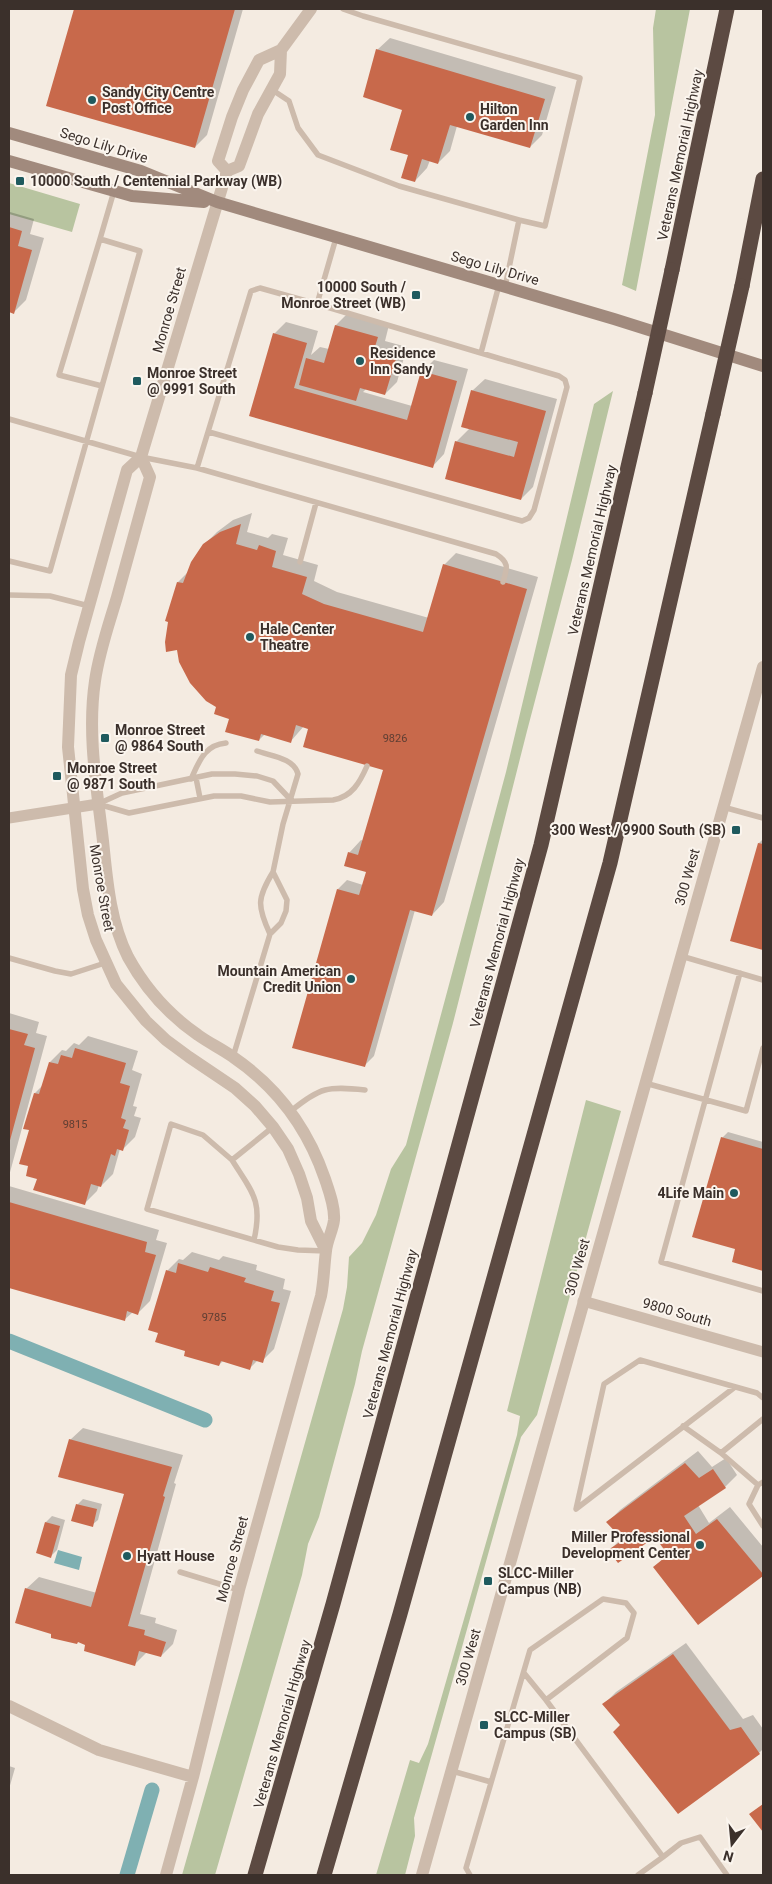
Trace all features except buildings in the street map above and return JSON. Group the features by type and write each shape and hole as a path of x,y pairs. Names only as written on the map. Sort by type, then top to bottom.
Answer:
{"highway":[{"name":"Veterans Memorial Highway","path":"255,1875 333,1604 541,845 645,393 727,9"},
{"path":"324,1875 400,1614 610,863 742,286 763,179"}],"main road":[{"name":"Sego Lily Drive","path":"9,133 141,171 217,202 614,319 763,366"},
{"name":"Sego Lily Drive","path":"9,161 132,196 217,202"}],"street":[{"path":"227,171 218,161 243,90 259,60 281,50 311,9"},
{"name":"Monroe Street","path":"281,50 280,74 258,114 239,166 227,171 141,457 127,470 89,606 72,676 68,712 68,747 83,889 88,915 105,963 116,984 146,1021 181,1052 236,1088 273,1127 288,1149 299,1174 312,1221 326,1251"},
{"name":"Monroe Street","path":"141,457 150,477 101,649 95,682 92,741 109,895 116,926 128,956 145,985 169,1012 198,1036 233,1057 266,1084 291,1111 307,1137 319,1163 329,1191 334,1219 326,1251 324,1280 314,1324 239,1590 193,1777 166,1875"},
{"name":"300 West","path":"422,1875 763,666"},
{"path":"9,818 98,804"},
{"name":"9800 South","path":"583,1301 763,1352"},
{"path":"9,1706 99,1750 193,1777"}],"lane":[{"path":"271,89 289,101 298,128 318,155 399,186 545,226 580,78 343,9"},
{"path":"102,386 59,375 114,190"},
{"path":"481,353 502,286 519,220"},
{"path":"317,304 336,238"},
{"path":"9,561 50,571 87,442 140,251 100,239"},
{"path":"197,468 251,291 260,288 559,376 565,380 567,387 534,510 529,518 522,521 208,432"},
{"path":"9,419 141,457 197,468 496,554 504,559 507,568 503,582"},
{"path":"300,562 316,503"},
{"path":"9,595 50,596 89,606"},
{"path":"200,798 194,779 203,754 210,746 226,743"},
{"path":"257,751 291,762 296,767 298,774 283,824 273,872 263,888 260,898 260,906 270,934"},
{"path":"98,804 130,813 214,796 241,796 270,802 341,799 360,783 367,766"},
{"path":"98,804 122,793 212,774 257,776 273,781 291,800"},
{"path":"723,807 763,818"},
{"path":"233,1057 270,934 281,923 286,911 288,900 273,872"},
{"path":"680,956 763,980"},
{"path":"9,958 55,972 70,974 105,963"},
{"path":"740,974 661,1262 763,1291"},
{"path":"645,1082 746,1111 763,1048"},
{"path":"291,1111 309,1096 334,1087 365,1090"},
{"path":"254,1240 258,1223 258,1209 254,1195 232,1160 203,1135 171,1124 147,1209 278,1247 326,1251"},
{"path":"232,1160 273,1127"},
{"path":"734,1387 576,1509 604,1384 640,1360 757,1393 763,1398"},
{"path":"721,1453 763,1419"},
{"path":"683,1426 761,1484 748,1504 763,1526"},
{"path":"180,1572 239,1590"},
{"path":"470,1875 466,1868 530,1650 603,1599 626,1603 634,1613 626,1638 546,1700"},
{"path":"524,1673 663,1857"},
{"path":"452,1770 491,1782"},
{"path":"638,1875 681,1843 700,1837 728,1875"}],"green space":[{"path":"656,9 690,9 636,291 622,285 655,115 653,28"},
{"path":"9,183 80,204 72,232 9,214"},
{"path":"613,391 572,560 453,1023 362,1351 319,1517 308,1544 302,1575 215,1875 182,1875 343,1309 349,1257 362,1243 376,1215 391,1169 406,1145 506,772 594,404"},
{"path":"586,1100 621,1111 537,1415 521,1437 414,1818 415,1836 405,1875 376,1875 410,1760 419,1763 428,1744 517,1435 520,1416 507,1411"}],"water":[{"path":"58,1550 82,1557 79,1570 54,1563"}],"waterway":[{"path":"9,1341 205,1420"},
{"path":"127,1875 152,1790"}],"place":[{"name":"Sandy City Centre Post Office","path":"92,100"},
{"name":"Hilton Garden Inn","path":"470,117"},
{"name":"10000 South / Centennial Parkway (WB)","path":"20,181"},
{"name":"10000 South / Monroe Street (WB)","path":"416,295"},
{"name":"Residence Inn Sandy","path":"360,361"},
{"name":"Monroe Street @ 9991 South","path":"137,381"},
{"name":"Hale Center Theatre","path":"250,637"},
{"name":"Monroe Street @ 9864 South","path":"105,738"},
{"name":"Monroe Street @ 9871 South","path":"57,776"},
{"name":"300 West / 9900 South (SB)","path":"736,830"},
{"name":"Mountain American Credit Union","path":"351,979"},
{"name":"4Life Main","path":"734,1193"},
{"name":"Miller Professional Development Center","path":"700,1545"},
{"name":"Hyatt House","path":"127,1556"},
{"name":"SLCC-Miller Campus (NB)","path":"488,1581"},
{"name":"SLCC-Miller Campus (SB)","path":"484,1725"}]}
